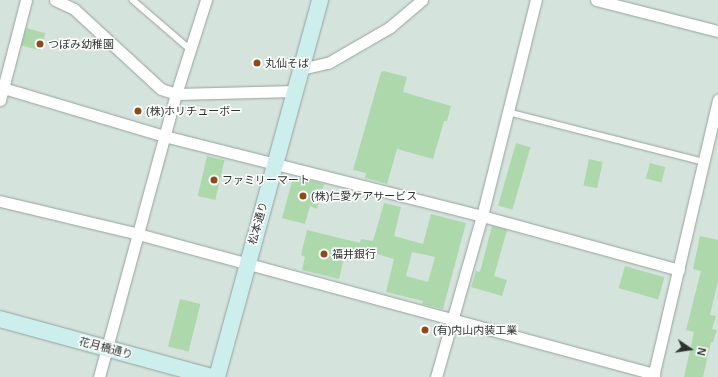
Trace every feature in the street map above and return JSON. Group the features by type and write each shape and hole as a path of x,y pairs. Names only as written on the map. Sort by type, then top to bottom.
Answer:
{"street":[{"path":"0,100 26,0"},
{"path":"54,0 74,9 162,89 176,94 296,91"},
{"path":"99,377 164,136 206,0"},
{"name":"松本通り","path":"217,377 320,0"},
{"path":"302,69 328,63 390,27 422,0"},
{"path":"436,377 482,216 536,0"},
{"path":"596,0 612,2 718,31"},
{"path":"2,88 164,136 482,216 679,270"},
{"path":"0,201 138,234 247,263 654,375 718,100"},
{"name":"花月橋通り","path":"0,319 212,377"}],"lane":[{"path":"133,0 190,49"},
{"path":"508,112 704,162"}],"building":[{"path":"26,28 45,33 41,51 21,45"},
{"path":"384,71 407,77 403,92 451,106 447,121 444,121 433,159 397,149 387,184 365,178 366,173 353,170 381,72"},
{"path":"516,143 530,147 513,210 498,205"},
{"path":"207,156 225,160 215,200 198,196"},
{"path":"589,159 603,162 597,188 583,185"},
{"path":"650,163 665,167 661,183 646,178"},
{"path":"297,177 324,184 317,209 310,206 305,224 282,218 293,178"},
{"path":"384,203 401,207 394,236 423,244 431,214 466,223 443,309 422,304 423,301 386,292 394,259 370,252 369,257 345,254 339,279 302,270 305,257 301,255 307,230 360,243 361,239 373,241","holes":["412,252 435,257 428,282 406,276"]},
{"path":"492,226 507,230 494,276 507,280 502,296 471,287 476,271 480,272"},
{"path":"700,236 718,240 718,281 710,315 716,316 712,329 717,330 713,342 711,342 703,377 684,377 694,332 686,330 701,271 693,269"},
{"path":"625,266 664,277 658,299 619,288"},
{"path":"180,299 200,304 189,352 168,347"}],"place":[{"name":"つぼみ幼稚園","path":"40,44"},
{"name":"丸仙そば","path":"257,63"},
{"name":"(株)ホリチューボー","path":"138,111"},
{"name":"ファミリーマート","path":"214,180"},
{"name":"(株)仁愛ケアサービス","path":"303,196"},
{"name":"福井銀行","path":"324,254"},
{"name":"(有)内山内装工業","path":"425,330"}]}
